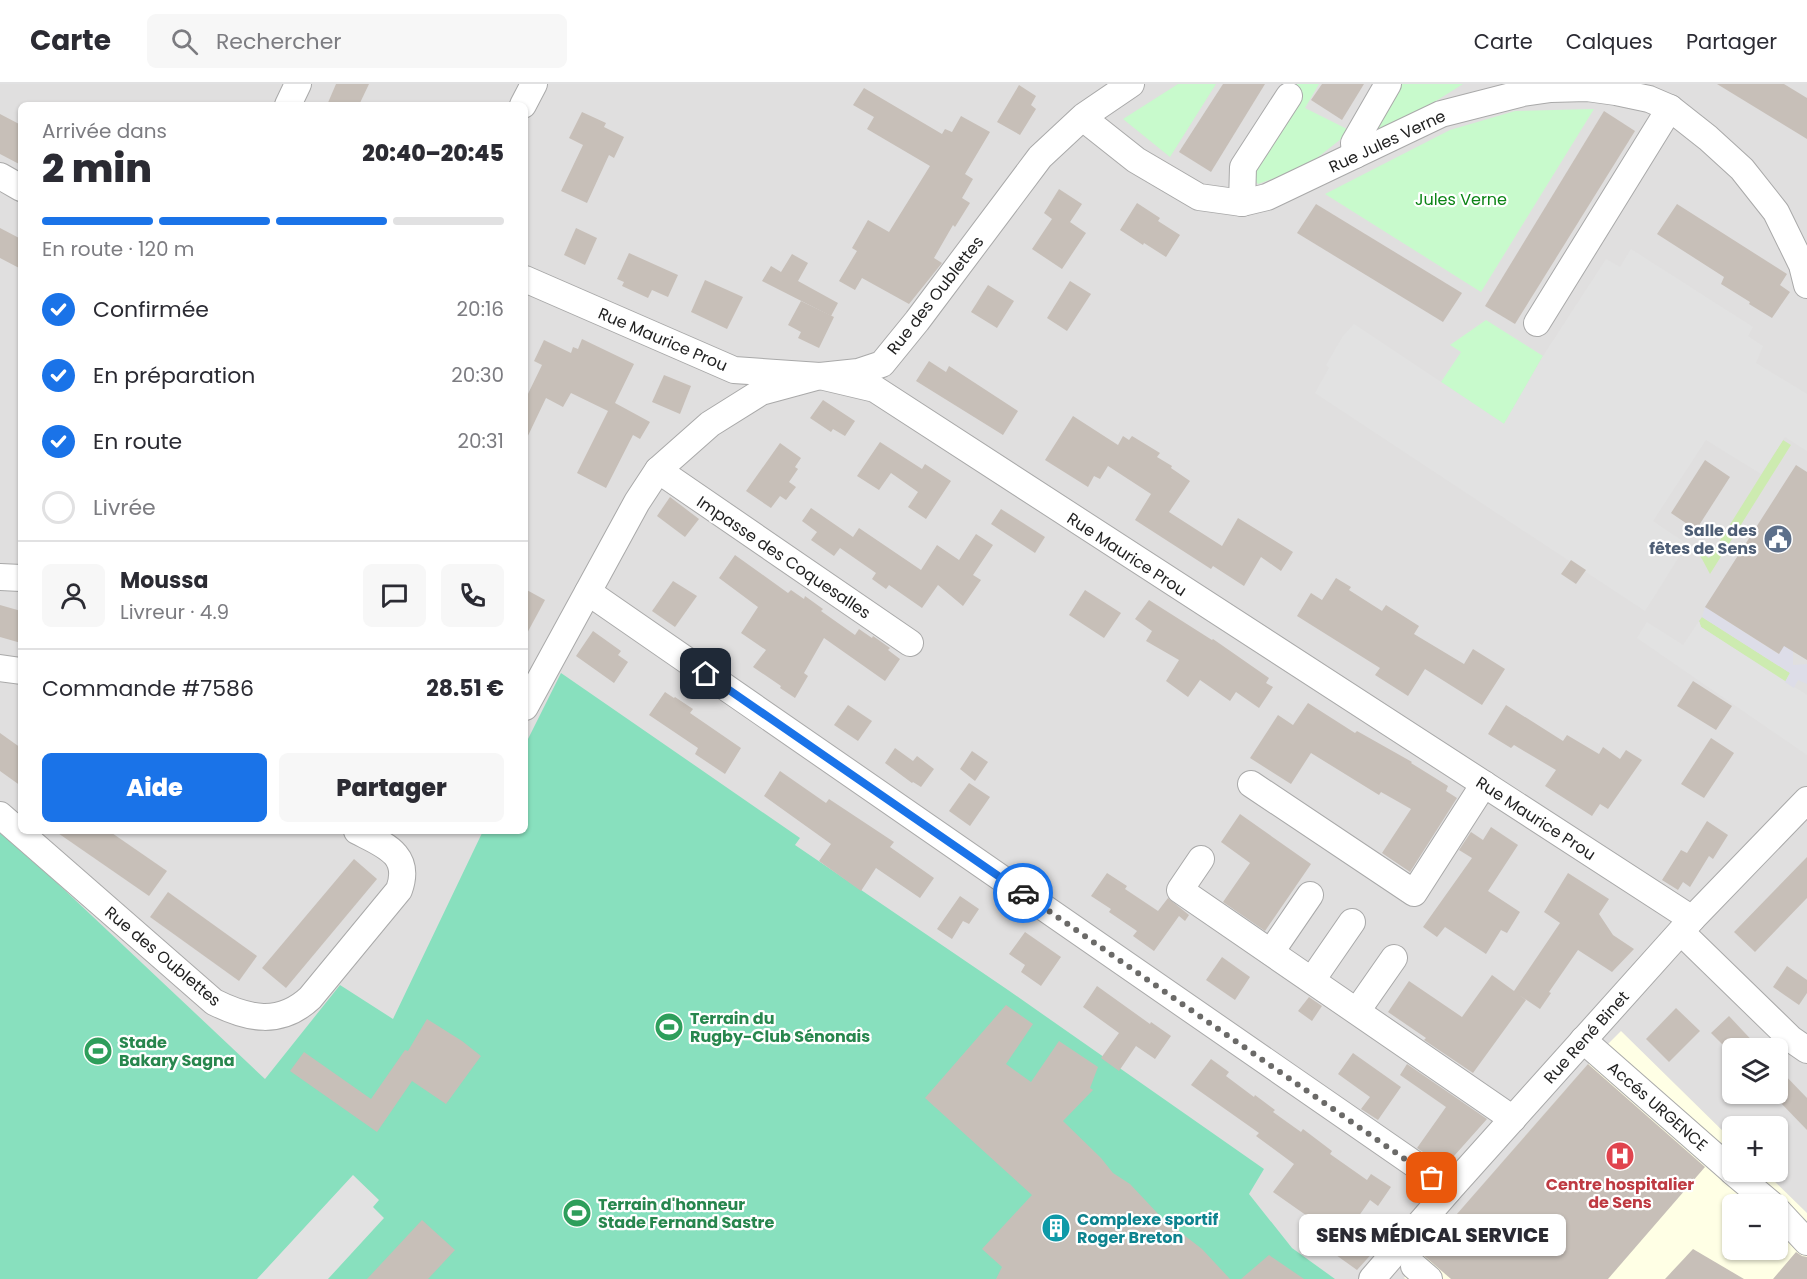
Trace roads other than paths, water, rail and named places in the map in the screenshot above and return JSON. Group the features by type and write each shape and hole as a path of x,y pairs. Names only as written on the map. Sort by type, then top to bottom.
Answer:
{"street":[{"path":"289,102 298,84"},
{"path":"525,102 534,84"},
{"name":"Rue des Oublettes","path":"528,702 636,502 658,470 710,424 761,392 820,376 858,372 882,364 1040,157 1083,118 1131,84"},
{"path":"1355,155 1354,143 1388,84"},
{"name":"Rue Jules Verne","path":"1083,118 1136,160 1199,196 1242,203 1267,197 1486,94 1587,88 1649,99 1670,108 1742,169 1776,212 1802,265 1807,285"},
{"path":"1242,203 1243,167 1289,96"},
{"path":"1537,323 1670,108"},
{"path":"0,176 18,186"},
{"name":"Rue Maurice Prou","path":"528,280 734,370 820,376 875,389 1484,784 1686,926 1791,1039 1807,1050"},
{"name":"Impasse des Coquesalles","path":"658,470 910,643"},
{"path":"0,577 18,578"},
{"path":"588,592 1423,1171 1448,1191"},
{"path":"0,668 18,671"},
{"path":"1251,784 1414,893 1484,784"},
{"name":"Rue René Binet","path":"1372,1279 1686,926 1807,800"},
{"name":"Rue des Oublettes","path":"0,815 18,831"},
{"name":"Rue des Oublettes","path":"22,834 214,1002 234,1012 262,1017 284,1015 302,1006 399,890 402,882 402,867 395,853 363,834"},
{"path":"1201,859 1180,890 1513,1119"},
{"path":"1271,952 1310,895"},
{"path":"1312,980 1352,922"},
{"path":"1357,1011 1394,958"},
{"name":"Accés URGENCE","path":"1583,1040 1722,1161"},
{"name":"Accés URGENCE","path":"1746,1182 1759,1194"},
{"path":"1788,1222 1807,1242"}],"place":[{"name":"Salle des fêtes de Sens","path":"1778,539"},
{"name":"Terrain du Rugby-Club Sénonais","path":"669,1027"},
{"name":"Stade Bakary Sagna","path":"98,1051"},
{"name":"Centre hospitalier de Sens","path":"1620,1156"},
{"name":"SENS MÉDICAL SERVICE","path":"1432,1178"},
{"name":"Terrain d'honneur Stade Fernand Sastre","path":"577,1213"},
{"name":"Complexe sportif Roger Breton","path":"1056,1228"}],"park label":[{"name":"Jules Verne","path":"1461,199"}]}
